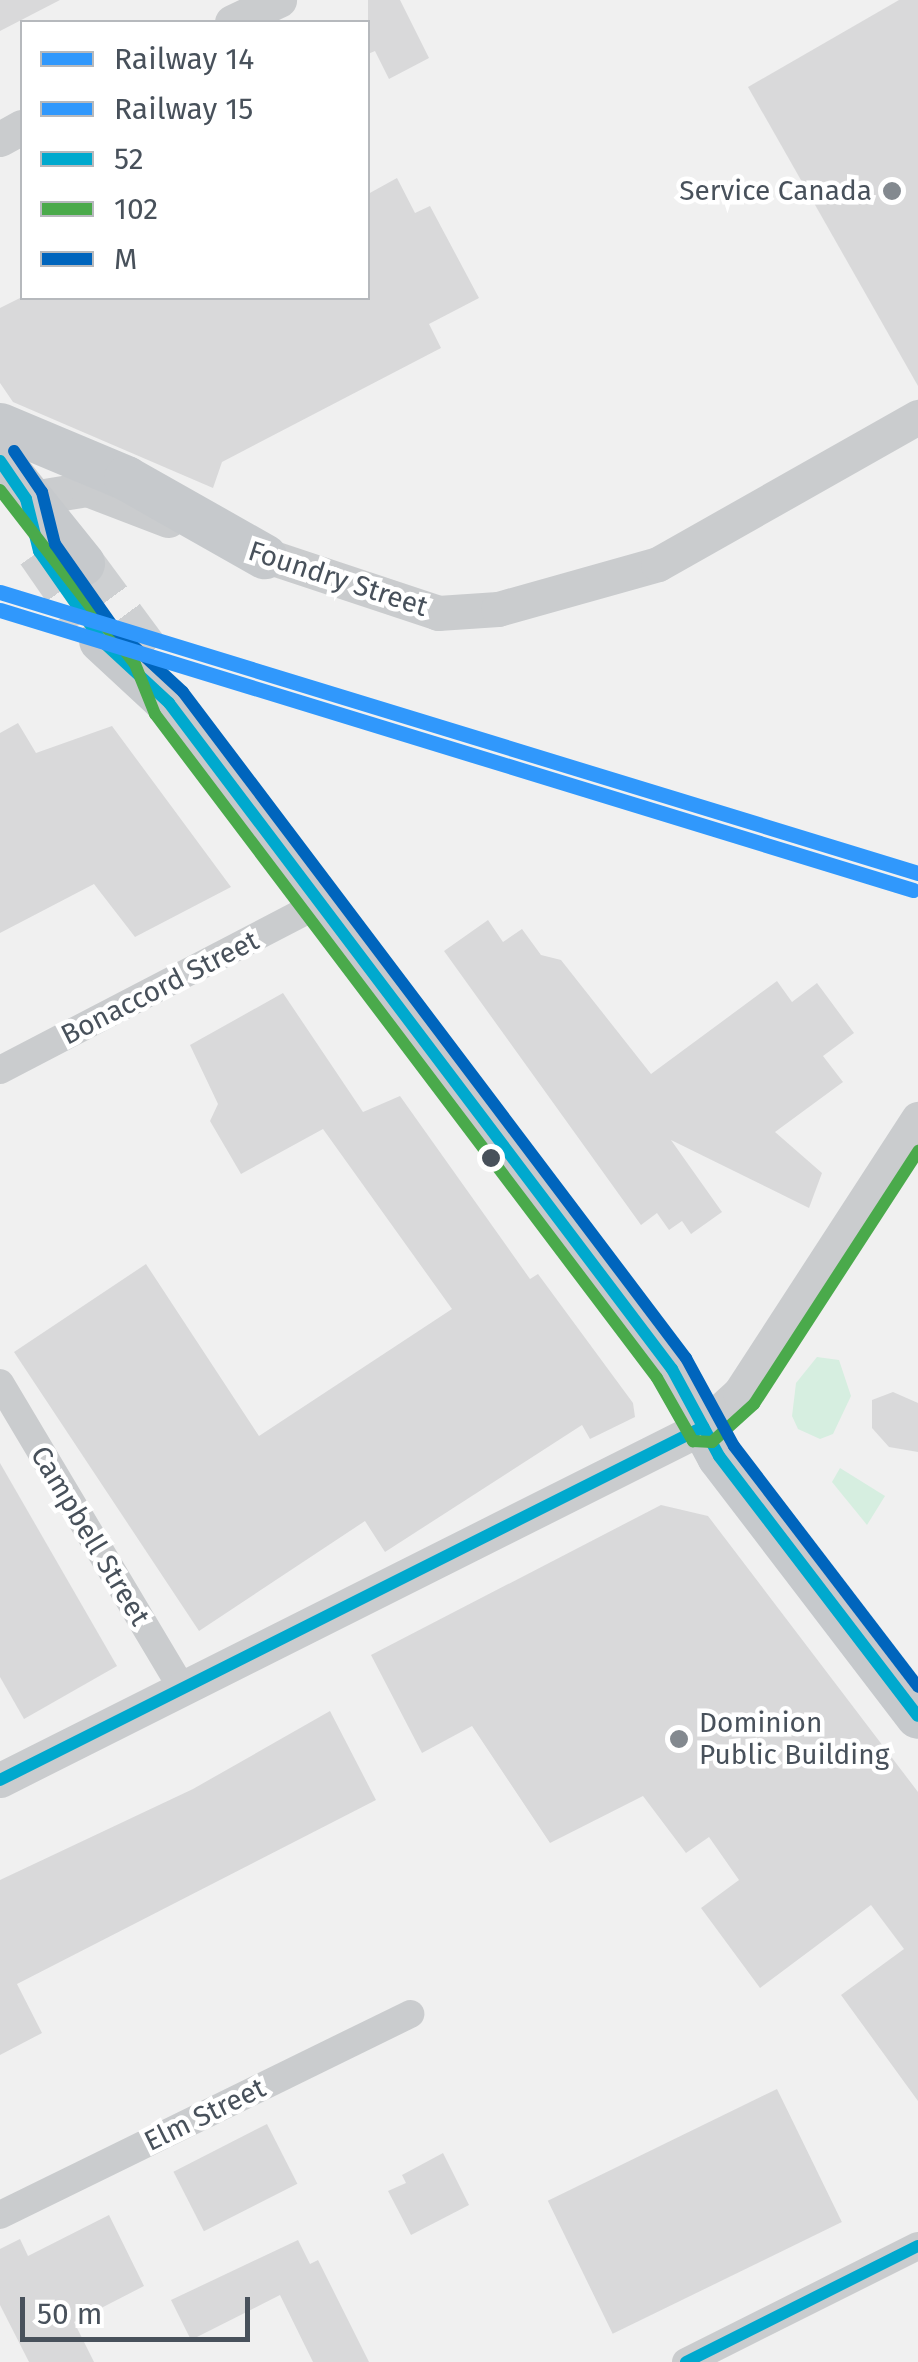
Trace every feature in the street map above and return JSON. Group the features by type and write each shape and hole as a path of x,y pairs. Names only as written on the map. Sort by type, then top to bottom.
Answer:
{"main road":[{"path":"0,425 126,478 264,556"},
{"path":"0,460 26,498 82,563"},
{"path":"26,498 39,551"},
{"path":"101,640 170,703 672,1370 703,1427 918,1716"},
{"path":"150,654 170,703"}],"street":[{"path":"236,20 278,0"},
{"name":"Foundry Street","path":"26,498 65,486 87,489 264,556 438,613 498,609 658,564 918,417"},
{"name":"Bonaccord Street","path":"0,1070 319,904"},
{"path":"0,1780 703,1427 740,1393 918,1119"},
{"name":"Campbell Street","path":"4,1400 182,1688"},
{"name":"Elm Street","path":"0,2215 410,2014"},
{"path":"686,2362 918,2246"}],"green space":[{"path":"817,1357 839,1360 851,1396 833,1434 820,1439 798,1429 792,1416 796,1383"},
{"path":"840,1468 885,1496 867,1525 832,1482"}],"building":[{"path":"0,0 60,0 20,20 0,31"},
{"path":"368,0 400,0 429,58 389,79 375,51 370,53"},
{"path":"899,0 918,0 918,386 748,87"},
{"path":"397,178 415,213 430,206 479,298 429,324 441,348 222,462 213,488 13,402 0,383 0,308 20,298 370,300 370,193"},
{"path":"18,723 36,753 112,726 231,887 135,937 94,884 0,933 0,733"},
{"path":"488,920 503,942 522,929 541,955 561,960 651,1074 777,981 792,1002 817,983 854,1033 823,1056 843,1082 775,1132 822,1173 809,1208 671,1140 722,1212 691,1234 682,1221 669,1230 657,1213 641,1225 444,951"},
{"path":"283,993 363,1112 400,1096 530,1279 538,1274 633,1403 635,1417 590,1439 582,1425 385,1552 365,1521 199,1631 14,1352 146,1264 259,1436 452,1309 323,1129 241,1174 210,1121 218,1104 190,1045"},
{"path":"893,1392 918,1403 918,1452 889,1447 872,1428 872,1400"},
{"path":"0,1463 117,1666 24,1719 0,1677"},
{"name":"Dominion Public Building","path":"661,1505 708,1516 918,1792 918,2101 841,1995 904,1949 871,1905 760,1988 701,1908 739,1880 709,1837 686,1853 643,1796 550,1843 472,1726 422,1753 371,1655"},
{"path":"330,1711 376,1800 17,1984 42,2033 0,2055 0,1880 193,1789"},
{"path":"777,2089 842,2222 613,2334 548,2201"},
{"path":"267,2124 297,2184 204,2231 173,2172"},
{"path":"443,2153 469,2205 411,2235 388,2191 406,2183 402,2175"},
{"path":"109,2215 144,2286 74,2322 94,2362 29,2362 0,2305 0,2249 20,2239 28,2256"},
{"path":"298,2240 310,2264 318,2260 369,2362 313,2362 280,2295 191,2340 171,2300"}],"tunnel":[{"path":"39,551 86,619"},
{"path":"82,563 150,655"}],"rail line":[{"name":"14","path":"0,592 918,873"},
{"name":"15","path":"0,610 913,890"}],"transit line":[{"name":"M","path":"14,451 42,492 55,544 114,628 183,692 686,1358 734,1446 918,1687"},
{"name":"52","path":"0,461 26,499 39,551 101,640 169,703 672,1369 719,1456 918,1716"},
{"name":"102","path":"0,490 135,664 155,714 657,1378 693,1441 712,1442 754,1404 918,1151"},
{"name":"52","path":"0,1780 703,1427"},
{"name":"52","path":"686,2362 918,2246"}],"place":[{"name":"Service Canada","path":"892,191"},
{"name":"Dominion Public Building","path":"679,1739"}]}
